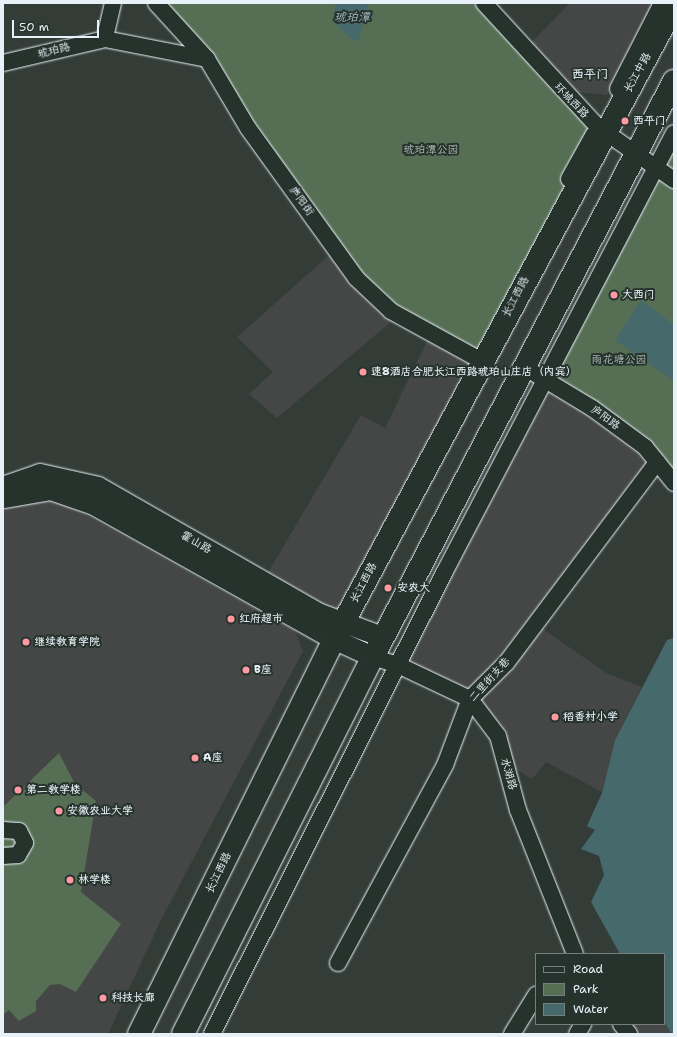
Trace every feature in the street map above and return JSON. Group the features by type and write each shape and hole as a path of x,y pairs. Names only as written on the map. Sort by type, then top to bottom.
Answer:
{"highway":[{"name":"长江中路","path":"601,133 674,6"},
{"path":"183,1034 372,657 674,81"},
{"name":"长江西路","path":"139,1034 336,630 479,359 601,133"}],"main road":[{"name":"霍山路","path":"3,487 40,474 98,487 320,614 336,630 372,657"},
{"name":"霍山路","path":"3,499 51,490 94,505 336,630 383,637"}],"street":[{"path":"113,3 105,39 207,59"},
{"name":"庐阳街","path":"156,3 207,59 248,128 356,278 391,311 479,359"},
{"name":"环城西路","path":"484,3 601,133 633,160 674,180"},
{"path":"601,133 662,3"},
{"name":"琥珀路","path":"3,63 105,39"},
{"path":"212,1034 398,665 547,381 674,133"},
{"name":"庐阳路","path":"524,367 598,412 645,447 674,482"},
{"name":"二里街支巷","path":"338,963 445,765 470,699 507,662 657,462"},
{"path":"129,1034 336,630"},
{"name":"水湖路","path":"372,657 398,665 470,699 498,736 518,810 568,950"},
{"path":"3,830 19,831 25,843 18,855 3,856"},
{"path":"512,1034 535,997"},
{"path":"577,1034 582,1025"},
{"path":"623,1025 629,1034"}],"shaded area":[{"path":"570,3 657,3 607,95 576,92 529,45"},
{"path":"336,249 399,315 277,418 249,394 273,372 237,337"},
{"path":"431,333 476,357 338,620 263,581 361,415 385,428"},
{"path":"547,381 657,462 536,624 606,673 642,687 615,740 602,792 546,762 532,779 505,763 470,699 398,665"},
{"path":"47,500 70,506 295,631 303,651 161,920 108,1034 3,1034 3,509"},
{"path":"665,1024 672,1034 629,1034 622,1025 665,1025"}],"green space":[{"name":"琥珀潭公园","path":"156,3 484,3 598,127 476,357 391,311"},
{"name":"雨花塘公园","path":"674,133 674,483 645,447 547,381"},
{"path":"59,753 75,784 96,801 81,892 121,924 76,992 60,984 50,985 36,1001 36,1011 19,1021 9,1010 3,1015 3,807"}],"water":[{"name":"琥珀潭","path":"336,3 369,3 358,41 352,40 332,20"},
{"path":"641,300 674,325 674,381 615,340"},
{"path":"674,638 674,1034 672,1034 665,1024 665,953 619,953 591,902 604,875 599,856 581,849 595,830 587,826 602,793 615,740 667,640"}],"place":[{"name":"西平门","path":"625,121"},
{"name":"大西门","path":"614,295"},
{"name":"速8酒店合肥长江西路琥珀山庄店（内宾）","path":"363,372"},
{"name":"安农大","path":"388,588"},
{"name":"红府超市","path":"231,619"},
{"name":"继续教育学院","path":"26,642"},
{"name":"B座","path":"246,670"},
{"name":"稻香村小学","path":"555,717"},
{"name":"A座","path":"195,758"},
{"name":"第二教学楼","path":"18,790"},
{"name":"安徽农业大学","path":"59,811"},
{"name":"林学楼","path":"70,880"},
{"name":"科技长廊","path":"103,998"}],"district":[{"name":"西平门","path":"590,75"}]}
